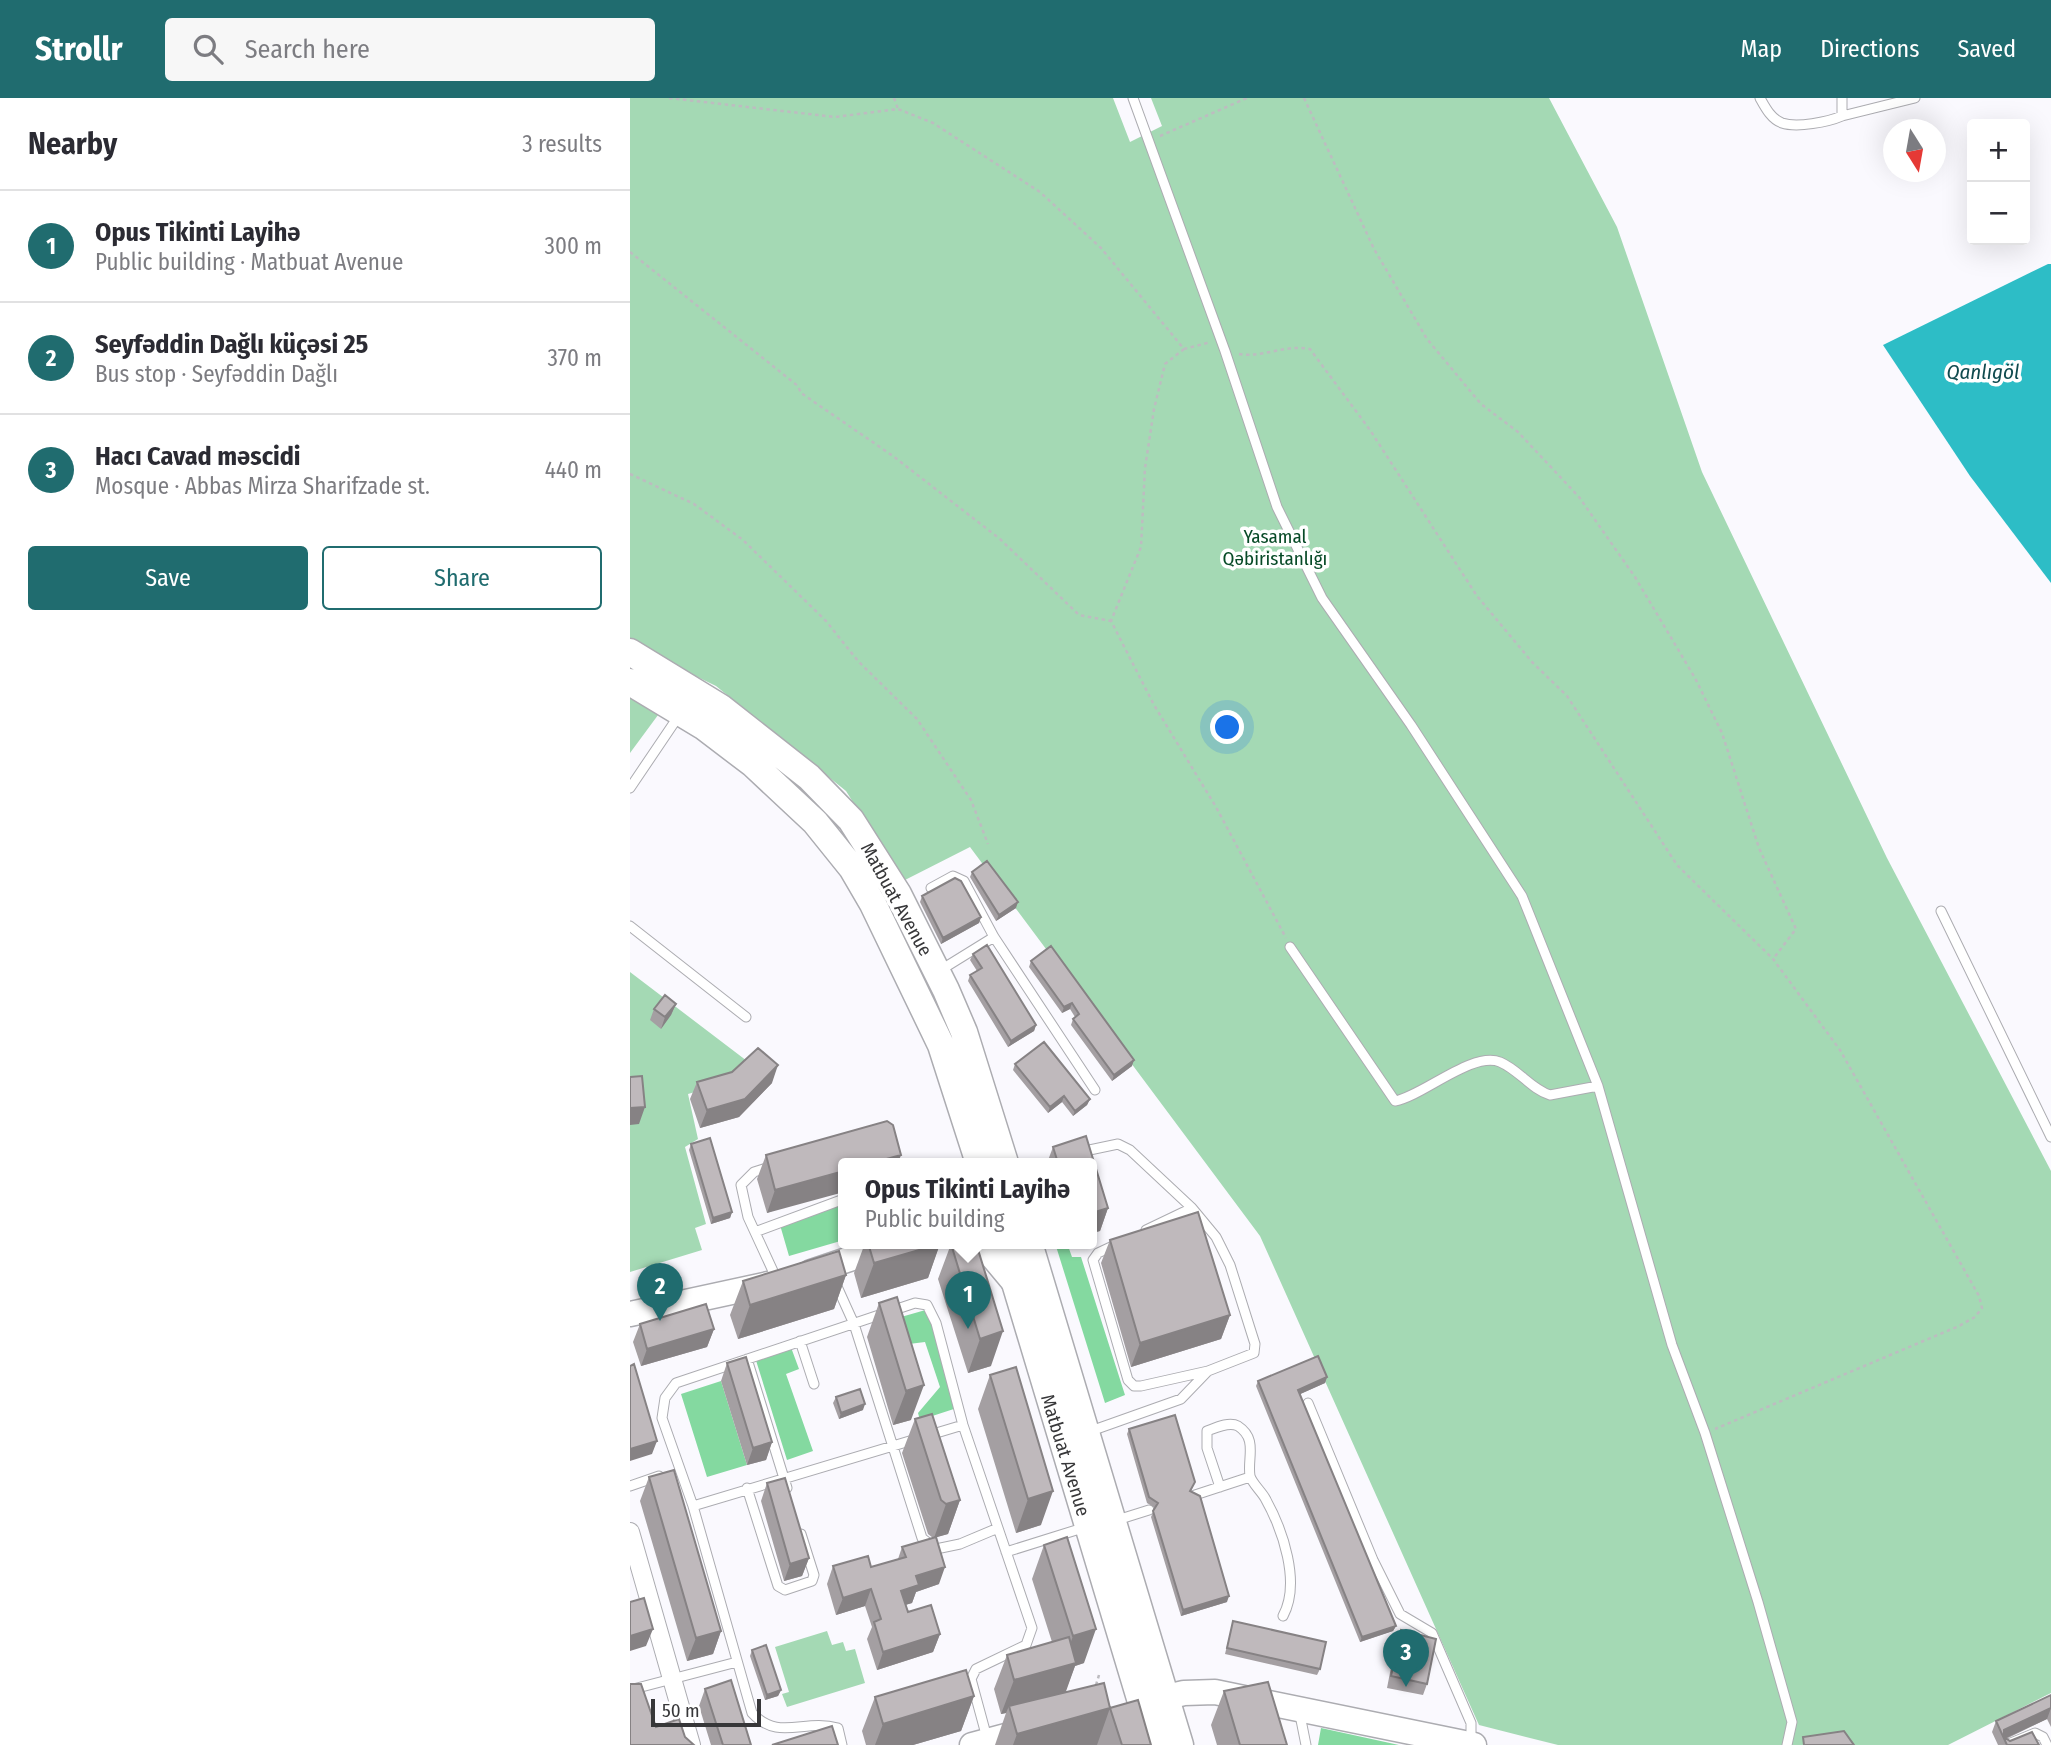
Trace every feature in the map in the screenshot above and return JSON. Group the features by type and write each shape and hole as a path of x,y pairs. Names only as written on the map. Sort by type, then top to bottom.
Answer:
{"main road":[{"name":"Matbuat Avenue","path":"630,652 720,707 809,777 832,800 873,851 937,972 964,1032 1003,1158"},
{"name":"Matbuat Avenue","path":"630,682 681,711 753,764 791,798 852,868 873,904 941,1045 977,1158"},
{"path":"630,1314 778,1282 880,1249"},
{"path":"986,1249 1016,1286"},
{"name":"Matbuat Avenue","path":"1005,1249 1101,1524 1155,1659 1152,1700"},
{"name":"Matbuat Avenue","path":"1031,1249 1086,1432 1129,1666 1152,1700"},
{"path":"1164,1736 1152,1700 1215,1692 1472,1745"},
{"path":"980,1743 1054,1724"}],"street":[{"path":"630,1532 691,1745"}],"lane":[{"path":"1133,98 1225,351 1277,507 1322,598 1411,724 1522,896 1598,1086 1672,1345 1705,1433 1792,1722 1787,1745"},
{"path":"1760,98 1769,113 1782,123 1828,121 1915,98"},
{"path":"1842,98 1842,116"},
{"path":"630,788 681,711"},
{"path":"931,888 953,876 960,877 994,937 1095,1090"},
{"path":"1941,911 2051,1136"},
{"path":"630,926 746,1017"},
{"path":"937,972 994,937"},
{"path":"1290,947 1395,1101 1455,1072 1492,1061 1503,1063 1550,1095 1598,1086"},
{"path":"1069,1155 1118,1144 1130,1150 1192,1208 1225,1251 1255,1344 1254,1353 1247,1358 1208,1371 1134,1386 1128,1380 1093,1260 1098,1252 1121,1242"},
{"path":"778,1282 748,1217 741,1185 754,1172 779,1164"},
{"path":"755,1232 838,1201"},
{"path":"1133,1236 1192,1208"},
{"path":"828,1267 854,1324 922,1538 936,1549 960,1544 998,1528"},
{"path":"842,1745 838,1728 828,1725 774,1729 763,1724 752,1713 693,1506 663,1418 665,1398 676,1383 915,1303 927,1305 936,1324 963,1424 1032,1628 1026,1645 976,1669 971,1679 980,1743"},
{"path":"800,1341 814,1384"},
{"path":"747,1359 792,1503"},
{"path":"1086,1432 1181,1399 1208,1371"},
{"path":"1308,1403 1373,1560 1400,1614 1432,1633 1471,1723 1472,1745"},
{"path":"693,1506 963,1424"},
{"path":"1220,1487 1205,1440 1207,1432 1219,1426 1238,1426 1249,1439 1252,1448 1250,1477 1273,1516 1287,1560 1292,1590 1283,1616"},
{"path":"923,1436 927,1449"},
{"path":"630,1486 680,1468"},
{"path":"1195,1495 1250,1477"},
{"path":"747,1488 778,1586 785,1590 812,1581 814,1575 799,1527"},
{"path":"1006,1552 1149,1510"},
{"path":"630,1690 737,1662"},
{"path":"1299,1708 1306,1745"},
{"path":"2006,1745 2035,1733 2043,1737 2047,1745"}],"path":[{"path":"669,98 835,117 898,109 933,123 1040,192 1101,248 1184,349"},
{"path":"894,98 898,109"},
{"path":"1149,141 1247,98"},
{"path":"1304,98 1374,249 1427,339 1481,404 1518,432 1579,497 1635,577 1695,678 1722,733 1759,848 1796,929 1773,960"},
{"path":"630,252 762,356 798,386 801,393 893,456 1000,539 1079,615 1111,621"},
{"path":"1221,340 1184,349 1166,363 1154,409 1145,468 1141,547 1111,621 1154,705 1216,807 1290,947"},
{"path":"1225,351 1254,356 1296,346 1310,349 1370,430 1477,596 1532,662 1567,696 1677,865 1773,960 1840,1050 1979,1296 1982,1308 1975,1317 1959,1326 1705,1433"},
{"path":"630,474 704,511 743,540 826,621 858,661 918,719 971,800 988,844"},
{"path":"1094,1694 1099,1675"}],"green space":[{"name":"Yasamal Qəbiristanlığı","path":"630,98 1113,98 1130,142 1162,126 1151,98 1549,98 1617,227 1702,472 1887,858 2051,1171 2051,1693 1948,1745 1558,1745 1479,1725 1260,1236 970,847 903,881 846,791 716,686 630,644"},
{"path":"630,695 661,711 630,753"},
{"path":"630,972 747,1061 723,1084 688,1094 698,1139 685,1147 706,1224 695,1228 702,1250 630,1272"},
{"path":"838,1202 838,1242 789,1256 778,1218"},
{"path":"1057,1249 1069,1249 1072,1257 1081,1257 1125,1395 1105,1403"},
{"path":"929,1309 960,1407 920,1420 918,1413 940,1387 925,1342 909,1344 901,1317"},
{"path":"789,1342 799,1369 786,1374 813,1451 787,1460 754,1354"},
{"path":"721,1381 747,1465 707,1477 681,1394"},
{"path":"827,1631 832,1645 843,1642 846,1651 855,1649 865,1683 787,1707 782,1694 789,1692 775,1647"},
{"path":"1321,1728 1399,1745 1318,1745"}],"water":[{"name":"Qanlıgöl","path":"2051,264 2051,583 1970,476 1883,345"}],"building":[{"path":"987,861 1018,902 999,915 972,872"},
{"path":"955,878 961,881 981,917 943,938 922,896"},
{"path":"987,945 1036,1025 1011,1041 970,975 982,968 973,954"},
{"path":"1051,946 1134,1060 1114,1075 1073,1019 1079,1014 1072,1003 1064,1007 1031,961"},
{"path":"665,995 676,1004 665,1017 654,1009"},
{"path":"1044,1042 1090,1099 1075,1111 1064,1096 1050,1107 1015,1064"},
{"path":"758,1048 778,1065 745,1099 707,1110 697,1082 732,1072"},
{"path":"642,1076 645,1107 630,1108 630,1077"},
{"path":"887,1121 893,1125 901,1155 890,1158 838,1158 838,1173 775,1190 766,1155"},
{"path":"1086,1136 1093,1158 1056,1158 1053,1147"},
{"path":"710,1138 732,1212 713,1218 691,1144"},
{"path":"1097,1172 1108,1208 1097,1211"},
{"path":"1198,1212 1230,1315 1140,1343 1110,1240"},
{"path":"870,1249 923,1249 874,1263"},
{"path":"953,1249 978,1249 1003,1331 980,1339"},
{"path":"839,1251 846,1275 750,1305 743,1281"},
{"path":"897,1297 924,1385 906,1391 879,1303"},
{"path":"706,1304 714,1329 647,1349 640,1324"},
{"path":"1318,1356 1327,1377 1298,1390 1396,1626 1362,1637 1258,1381"},
{"path":"746,1357 772,1442 753,1448 727,1363"},
{"path":"634,1364 657,1441 630,1449 630,1366"},
{"path":"1016,1367 1053,1491 1028,1499 990,1375"},
{"path":"860,1389 865,1404 841,1413 836,1397"},
{"path":"932,1414 960,1500 946,1504 941,1500 915,1419"},
{"path":"1175,1415 1195,1482 1190,1491 1200,1496 1229,1596 1183,1610 1153,1511 1158,1503 1149,1497 1129,1429"},
{"path":"674,1470 721,1631 696,1638 649,1477"},
{"path":"785,1478 809,1558 790,1564 767,1483"},
{"path":"936,1537 945,1567 916,1576 919,1585 901,1591 908,1612 931,1605 940,1634 883,1652 874,1622 881,1619 871,1589 843,1598 833,1566 868,1556 871,1567 906,1557 902,1547"},
{"path":"1067,1537 1096,1629 1073,1636 1044,1545"},
{"path":"644,1598 653,1629 630,1636 630,1602"},
{"path":"1233,1621 1326,1642 1320,1669 1227,1648"},
{"path":"1401,1630 1436,1639 1427,1684 1391,1676"},
{"path":"1069,1637 1076,1663 1014,1680 1007,1655"},
{"path":"766,1645 781,1690 767,1695 752,1650"},
{"path":"966,1670 974,1696 883,1724 875,1697"},
{"path":"731,1680 751,1745 723,1745 705,1689"},
{"path":"1268,1682 1287,1745 1240,1745 1224,1691"},
{"path":"1104,1683 1110,1708 1017,1734 1009,1706"},
{"path":"630,1684 641,1684 656,1727 679,1719 685,1737 694,1745 630,1745"},
{"path":"2051,1695 2051,1708 2004,1730 2004,1737 2010,1741 2032,1732 2039,1745 2007,1745 1996,1721"},
{"path":"1138,1700 1151,1745 1122,1745 1110,1708"},
{"path":"832,1726 838,1745 772,1745"},
{"path":"1844,1731 1854,1745 1804,1745 1803,1737"}],"place":[{"name":"Seyfəddin Dağlı küçəsi 25","path":"660,1321"},
{"name":"Opus Tikinti Layihə","path":"968,1329"},
{"name":"Hacı Cavad məscidi","path":"1406,1687"}]}
